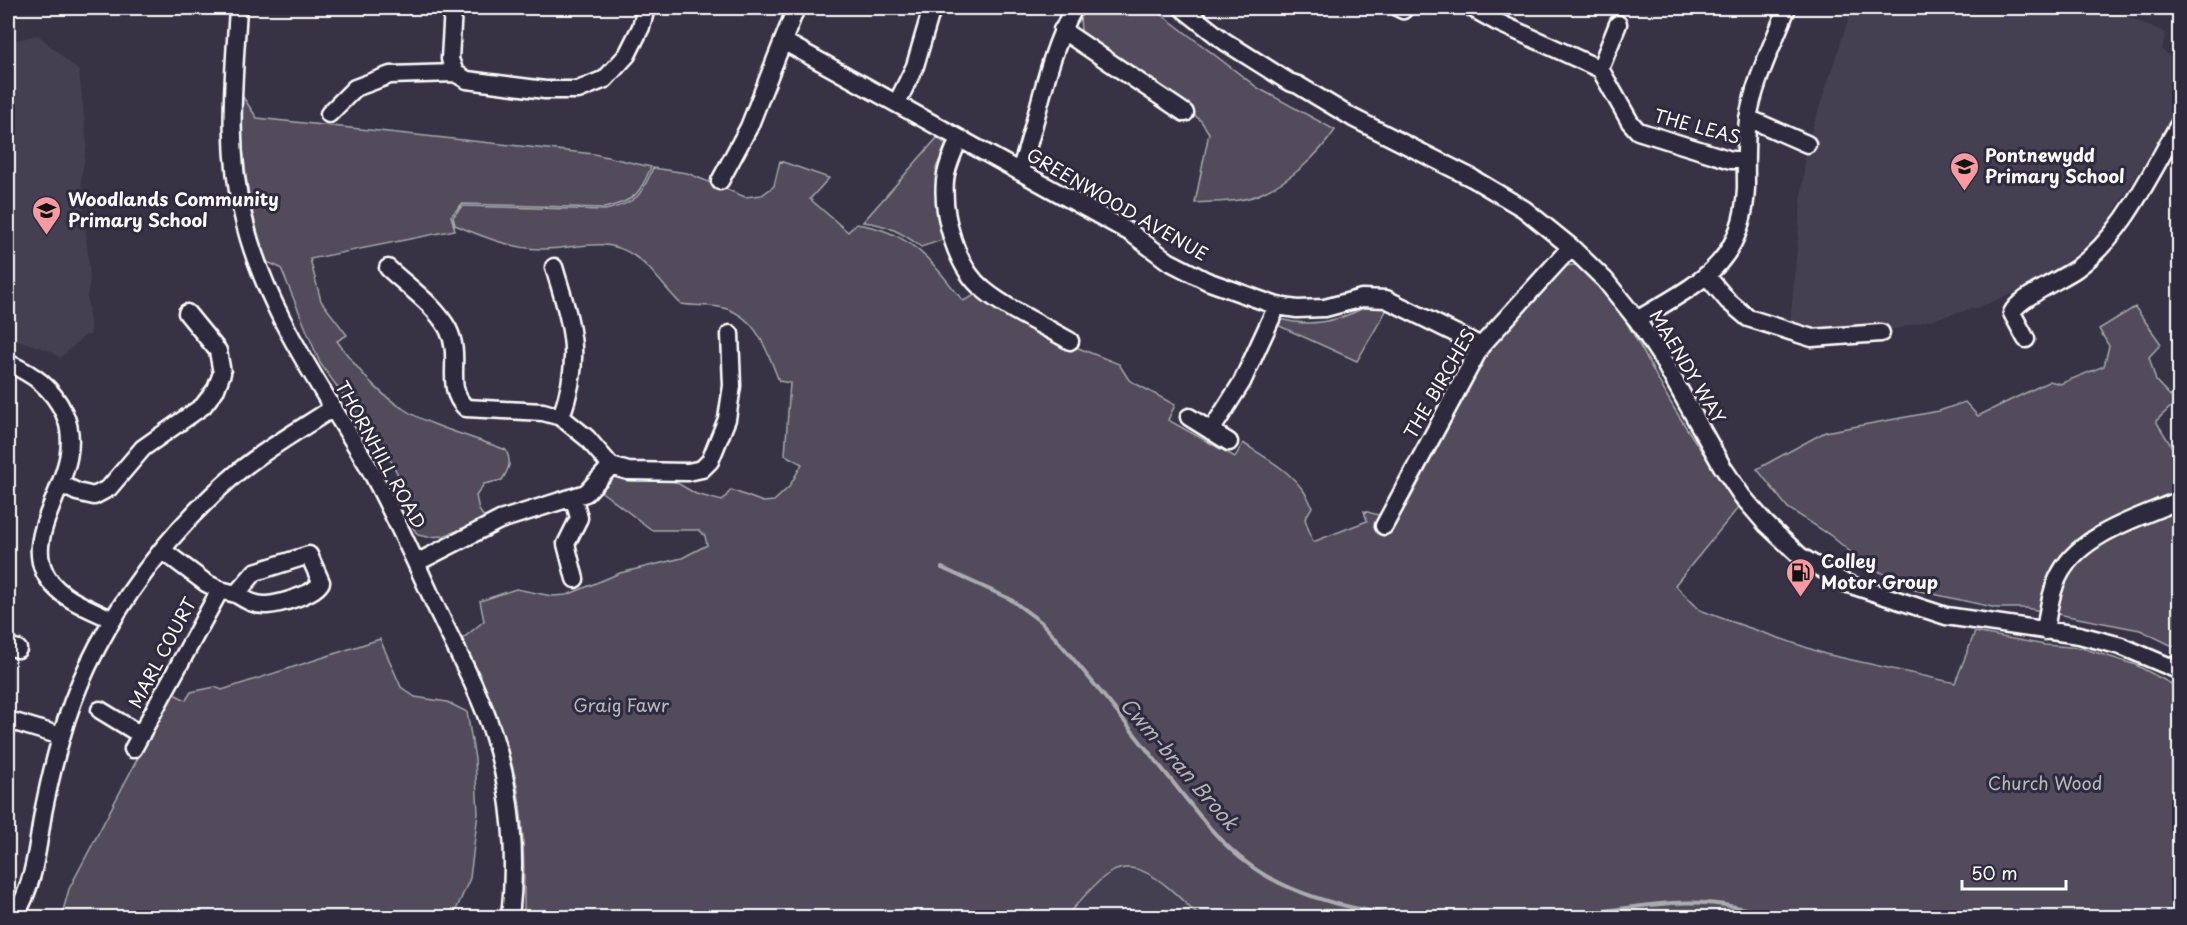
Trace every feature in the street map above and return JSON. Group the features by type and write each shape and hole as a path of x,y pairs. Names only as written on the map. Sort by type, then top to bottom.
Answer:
{"street":[{"name":"THORNHILL ROAD","path":"238,8 231,122 235,170 243,217 273,302 368,467 476,692 501,762 510,812 512,856 510,918"},
{"path":"453,8 450,59 455,73"},
{"path":"329,114 355,88 390,75 455,73 467,80 545,90 578,90 605,79 627,55 641,27 646,8"},
{"path":"720,181 749,127 796,8"},
{"path":"897,103 915,66 932,8"},
{"path":"1020,171 1034,131 1054,48 1074,8"},
{"name":"MAENDY WAY","path":"1182,8 1224,41 1289,82 1472,178 1524,209 1571,247 1605,280 1637,320 1661,357 1725,471 1766,524 1800,556 1845,583 1946,616 2121,645 2180,671"},
{"path":"1400,8 1403,10 1405,8"},
{"path":"1472,8 1500,15 1600,69 1618,24"},
{"path":"1637,320 1707,275 1727,255 1741,229 1746,189 1745,160 1748,118 1787,8"},
{"path":"1062,30 1185,113"},
{"name":"GREENWOOD AVENUE","path":"783,41 1131,233 1168,261 1207,281 1276,306 1297,309 1325,308 1362,298 1386,299 1481,346"},
{"name":"THE LEAS","path":"1600,69 1630,122 1638,131 1731,160 1745,160"},
{"path":"1748,118 1808,144"},
{"path":"2026,339 2012,313 2015,306 2057,282 2096,254 2120,226 2180,123"},
{"path":"959,138 949,163 945,182 953,242 965,270 983,290 1070,341"},
{"name":"THE BIRCHES","path":"1384,526 1481,346 1571,247"},
{"path":"554,267 574,339 570,393 561,417"},
{"path":"388,268 439,316 448,330 456,361 453,387 458,400 466,408 543,412 561,417 587,438 611,466 628,471 688,472 702,469 710,461 728,419 731,402 730,334"},
{"path":"1707,275 1728,301 1748,318 1812,339 1881,333"},
{"path":"1211,430 1242,382 1276,306"},
{"path":"61,484 77,492 94,496 109,488 143,448 203,406 216,389 222,373 218,351 187,313"},
{"path":"8,363 24,370 48,387 59,402 72,438 69,459 61,484 44,521 39,547 45,571 57,589 113,620"},
{"path":"14,918 31,882 39,852 43,813 61,736 78,687 113,620 139,578 203,504 240,471 333,408"},
{"path":"1189,417 1229,442"},
{"path":"416,563 500,520 574,499 586,493 611,466"},
{"path":"574,499 579,518 566,544 575,579"},
{"path":"2045,631 2050,603 2061,572 2075,554 2098,538 2180,500"},
{"name":"MARL COURT","path":"100,710 137,742 228,592 255,572 309,555 314,561 321,582 318,589 311,593 267,605 251,603 228,592 206,582 162,550"},
{"path":"8,720 61,736"}],"shaded area":[{"name":"Pontnewydd Primary School","path":"1852,8 2107,8 2166,33 2162,50 2179,63 2179,106 2099,236 2051,274 2031,286 1979,307 1926,321 1887,331 1812,336 1790,325 1806,148"},
{"name":"Woodlands Community Primary School","path":"38,35 79,71 87,144 81,179 90,279 87,296 91,335 84,336 60,358 51,351 8,337 8,42"},
{"path":"1129,866 1152,875 1201,917 1065,918 1104,876"}],"green space":[{"path":"1086,8 1153,8 1258,88 1335,130 1320,150 1302,167 1271,189 1245,199 1195,203 1209,133 1201,121 1186,107 1081,31 1080,16"},
{"path":"241,94 257,118 594,154 651,167 639,190 623,203 604,208 462,204 451,216 455,230 310,259 321,301 347,335 337,341 375,386 413,415 506,450 509,465 502,480 484,484 476,496 479,510 486,520 443,536 418,535 413,528 406,491 391,461 320,363 281,268 267,262 254,221 246,180"},
{"path":"937,138 946,144 936,168 942,240 921,247 894,230 863,222"},
{"path":"780,161 829,178 810,199 848,232 856,224 891,233 918,250 930,261 963,301 977,294 1058,340 1119,364 1129,380 1175,405 1168,420 1235,457 1243,443 1273,462 1301,487 1307,496 1312,507 1305,519 1313,542 1367,521 1364,511 1393,519 1407,505 1492,345 1557,270 1570,265 1579,266 1591,274 1617,306 1679,416 1738,508 1675,585 1700,610 1825,654 1955,683 1975,632 2045,645 2082,648 2136,665 2179,688 2179,917 1201,918 1156,878 1143,871 1130,868 1117,870 1104,877 1065,917 524,917 522,828 515,776 498,724 461,640 484,621 480,601 516,589 552,596 567,595 620,573 682,558 707,545 705,536 698,530 652,530 599,490 613,475 674,481 696,494 722,501 731,490 763,502 774,501 789,487 802,464 785,455 790,383 779,381 759,335 743,317 719,307 681,304 646,265 622,249 589,245 532,249 510,245 455,225 453,217 462,206 605,210 624,205 636,197 645,186 653,168 687,173 745,197 762,195 774,186"},
{"path":"1369,305 1387,309 1357,361 1277,325 1281,319 1304,323 1326,321 1348,315"},
{"path":"2135,307 2161,344 2149,357 2156,381 2176,402 2156,421 2179,459 2179,649 2140,630 2026,608 1997,608 1915,590 1865,564 1830,535 1788,508 1757,469 1825,432 1939,411 1965,402 1978,416 2050,381 2060,384 2104,366 2109,346 2099,329"},
{"path":"380,639 401,687 415,697 447,702 467,712 475,759 478,813 470,878 453,917 61,918 69,889 172,693 186,700 191,692 215,687 222,690"}],"waterway":[{"name":"Cwm-bran Brook","path":"942,568 1010,599 1041,622 1205,822 1247,863 1287,887 1333,903 1382,913 1428,918"},
{"name":"Cwm-bran Brook","path":"1552,918 1662,904 1690,903 1717,904 1744,909 1771,918"}],"place":[{"name":"Pontnewydd Primary School","path":"1964,192"},
{"name":"Woodlands Community Primary School","path":"47,236"},
{"name":"Colley Motor Group","path":"1800,598"}],"park label":[{"name":"Graig Fawr","path":"621,706"},
{"name":"Church Wood","path":"2045,784"}]}
